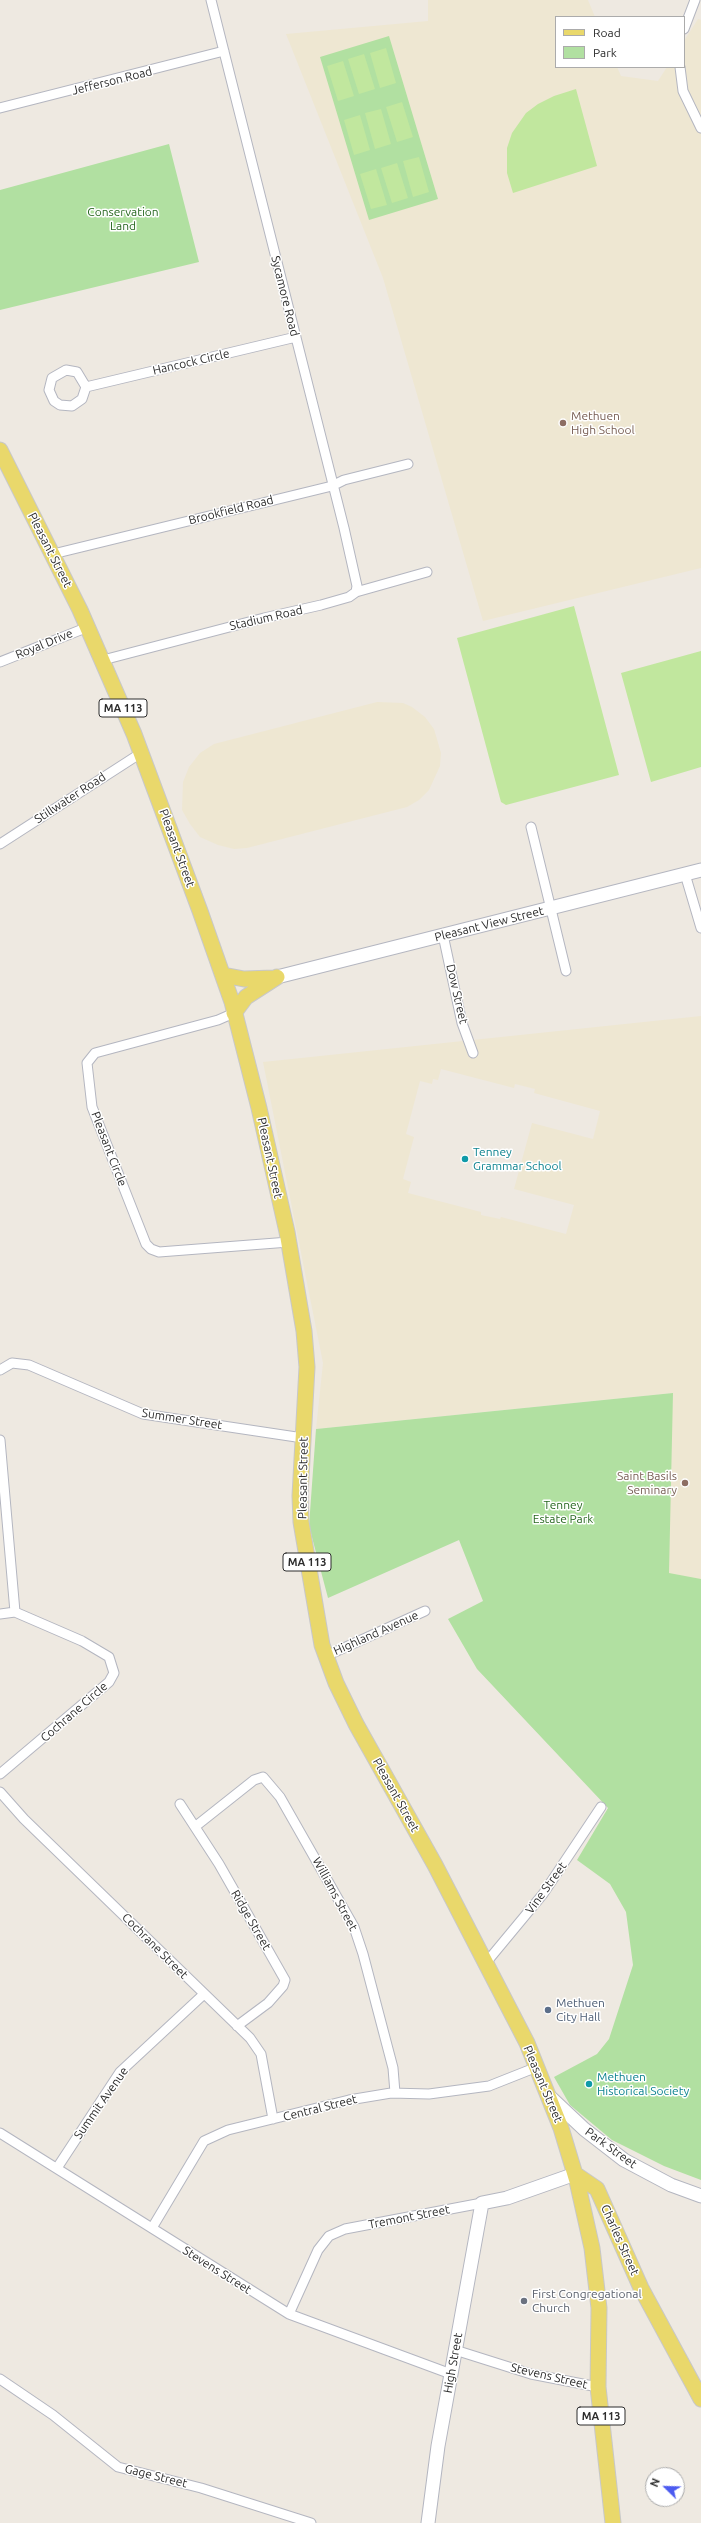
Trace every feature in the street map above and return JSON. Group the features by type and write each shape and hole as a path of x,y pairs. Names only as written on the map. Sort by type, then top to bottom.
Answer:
{"main road":[{"name":"Pleasant Street","path":"0,450 53,554 103,660 141,753 223,975 234,1012 259,1108 288,1242 306,1346 307,1367 300,1496 301,1522 314,1603 326,1656 336,1683 356,1724 438,1872 537,2067 550,2097 575,2174 592,2248 599,2308 598,2387 613,2523"},
{"path":"223,975 244,979 277,977"},
{"path":"234,1012 246,997 277,977"},
{"name":"Charles Street","path":"575,2174 597,2189 641,2288 701,2399"}],"street":[{"name":"Sycamore Road","path":"211,0 357,586 356,592"},
{"path":"685,26 695,0"},
{"name":"Jefferson Road","path":"0,108 224,51"},
{"path":"680,68 683,91 701,128"},
{"name":"Hancock Circle","path":"86,386 296,337"},
{"path":"66,370 77,372 86,386 82,399 72,406 60,405 54,401 49,390 52,378 66,370"},
{"name":"Brookfield Road","path":"53,554 332,486 344,480 408,464"},
{"name":"Stadium Road","path":"103,660 264,618 321,605 349,597 356,592 427,572"},
{"name":"Royal Drive","path":"0,662 88,627"},
{"name":"Stillwater Road","path":"0,844 141,753"},
{"path":"531,826 566,971"},
{"name":"Pleasant View Street","path":"277,977 701,870"},
{"path":"686,874 701,928"},
{"name":"Dow Street","path":"443,935 462,1023 473,1053"},
{"name":"Pleasant Circle","path":"234,1012 218,1020 95,1053 88,1063 92,1107 146,1244 151,1250 159,1252 288,1242"},
{"name":"Summer Street","path":"0,1370 12,1363 29,1365 143,1414 303,1438"},
{"path":"0,1440 3,1502 15,1612 0,1614"},
{"name":"Highland Avenue","path":"326,1656 426,1611"},
{"name":"Cochrane Circle","path":"0,1774 109,1682 114,1673 109,1657 82,1641 15,1612"},
{"name":"Williams Street","path":"196,1826 254,1780 263,1777 280,1797 297,1824 354,1927 363,1954 393,2068 395,2094"},
{"name":"Cochrane Street","path":"0,1792 24,1819 238,2026 261,2054 274,2119"},
{"name":"Ridge Street","path":"180,1804 196,1826 285,1980 283,1986 268,2003 238,2026"},
{"name":"Vine Street","path":"485,1964 543,1894 601,1807"},
{"name":"Summit Avenue","path":"57,2168 120,2072 204,1994"},
{"name":"Central Street","path":"152,2228 204,2141 228,2130 348,2100 395,2094 429,2094 489,2086 537,2067"},
{"name":"Park Street","path":"550,2097 584,2130 624,2160 671,2185 701,2196"},
{"name":"Stevens Street","path":"0,2133 289,2314 451,2374"},
{"name":"Tremont Street","path":"289,2314 318,2250 329,2236 345,2229 507,2198 575,2174"},
{"name":"High Street","path":"428,2523 438,2446 482,2203"},
{"name":"Stevens Street","path":"455,2350 532,2374 598,2387"},
{"name":"Gage Street","path":"0,2379 53,2415 118,2467 201,2488 311,2523"}],"shaded area":[{"name":"Methuen High School","path":"428,0 588,0 595,16 555,16 555,68 617,68 621,76 658,81 666,68 685,68 685,39 698,19 701,20 701,568 483,621 383,278 286,34 428,21"},
{"path":"377,702 403,703 412,707 425,717 434,729 441,753 440,766 429,790 419,800 407,807 247,848 234,849 218,845 200,837 190,824 182,810 183,782 189,767 200,753 214,744"},
{"path":"701,1016 701,1581 663,1574 673,1393 316,1429 323,1363 263,1062","holes":["441,1069 514,1088 515,1084 535,1089 534,1093 600,1111 593,1139 532,1123 514,1189 574,1205 566,1234 501,1217 500,1219 481,1215 481,1212 408,1193 411,1182 403,1179 414,1137 406,1134 420,1081 432,1084 433,1079 438,1080"]}],"green space":[{"path":"389,36 438,199 369,220 320,57"},
{"path":"386,48 396,83 380,88 370,53"},
{"path":"364,54 375,89 359,94 348,59"},
{"path":"343,61 354,96 338,101 327,66"},
{"path":"576,89 597,166 513,193 507,173 507,148 512,133 526,113 538,104 554,96"},
{"path":"402,102 413,137 397,142 386,107"},
{"path":"381,109 391,144 375,149 365,113"},
{"path":"360,115 370,150 354,155 344,120"},
{"name":"Conservation Land","path":"169,144 199,262 0,310 0,190"},
{"path":"419,157 429,192 413,197 403,161"},
{"path":"397,163 408,198 392,203 381,168"},
{"path":"376,169 387,205 371,209 360,174"},
{"path":"574,606 619,775 506,805 501,802 457,638"},
{"path":"701,651 701,767 651,782 621,673"},
{"name":"Tenney Estate Park","path":"673,1393 669,1573 701,1579 701,2180 664,2166 612,2140 570,2105 554,2077 597,2054 609,2039 633,1965 626,1912 610,1884 577,1860 608,1808 477,1669 448,1619 483,1601 459,1540 328,1598 309,1526 316,1429"}],"place":[{"name":"Methuen High School","path":"563,423"},
{"name":"Tenney Grammar School","path":"465,1159"},
{"name":"Saint Basils Seminary","path":"685,1483"},
{"name":"Methuen City Hall","path":"548,2010"},
{"name":"Methuen Historical Society","path":"589,2084"},
{"name":"First Congregational Church","path":"524,2301"}]}
